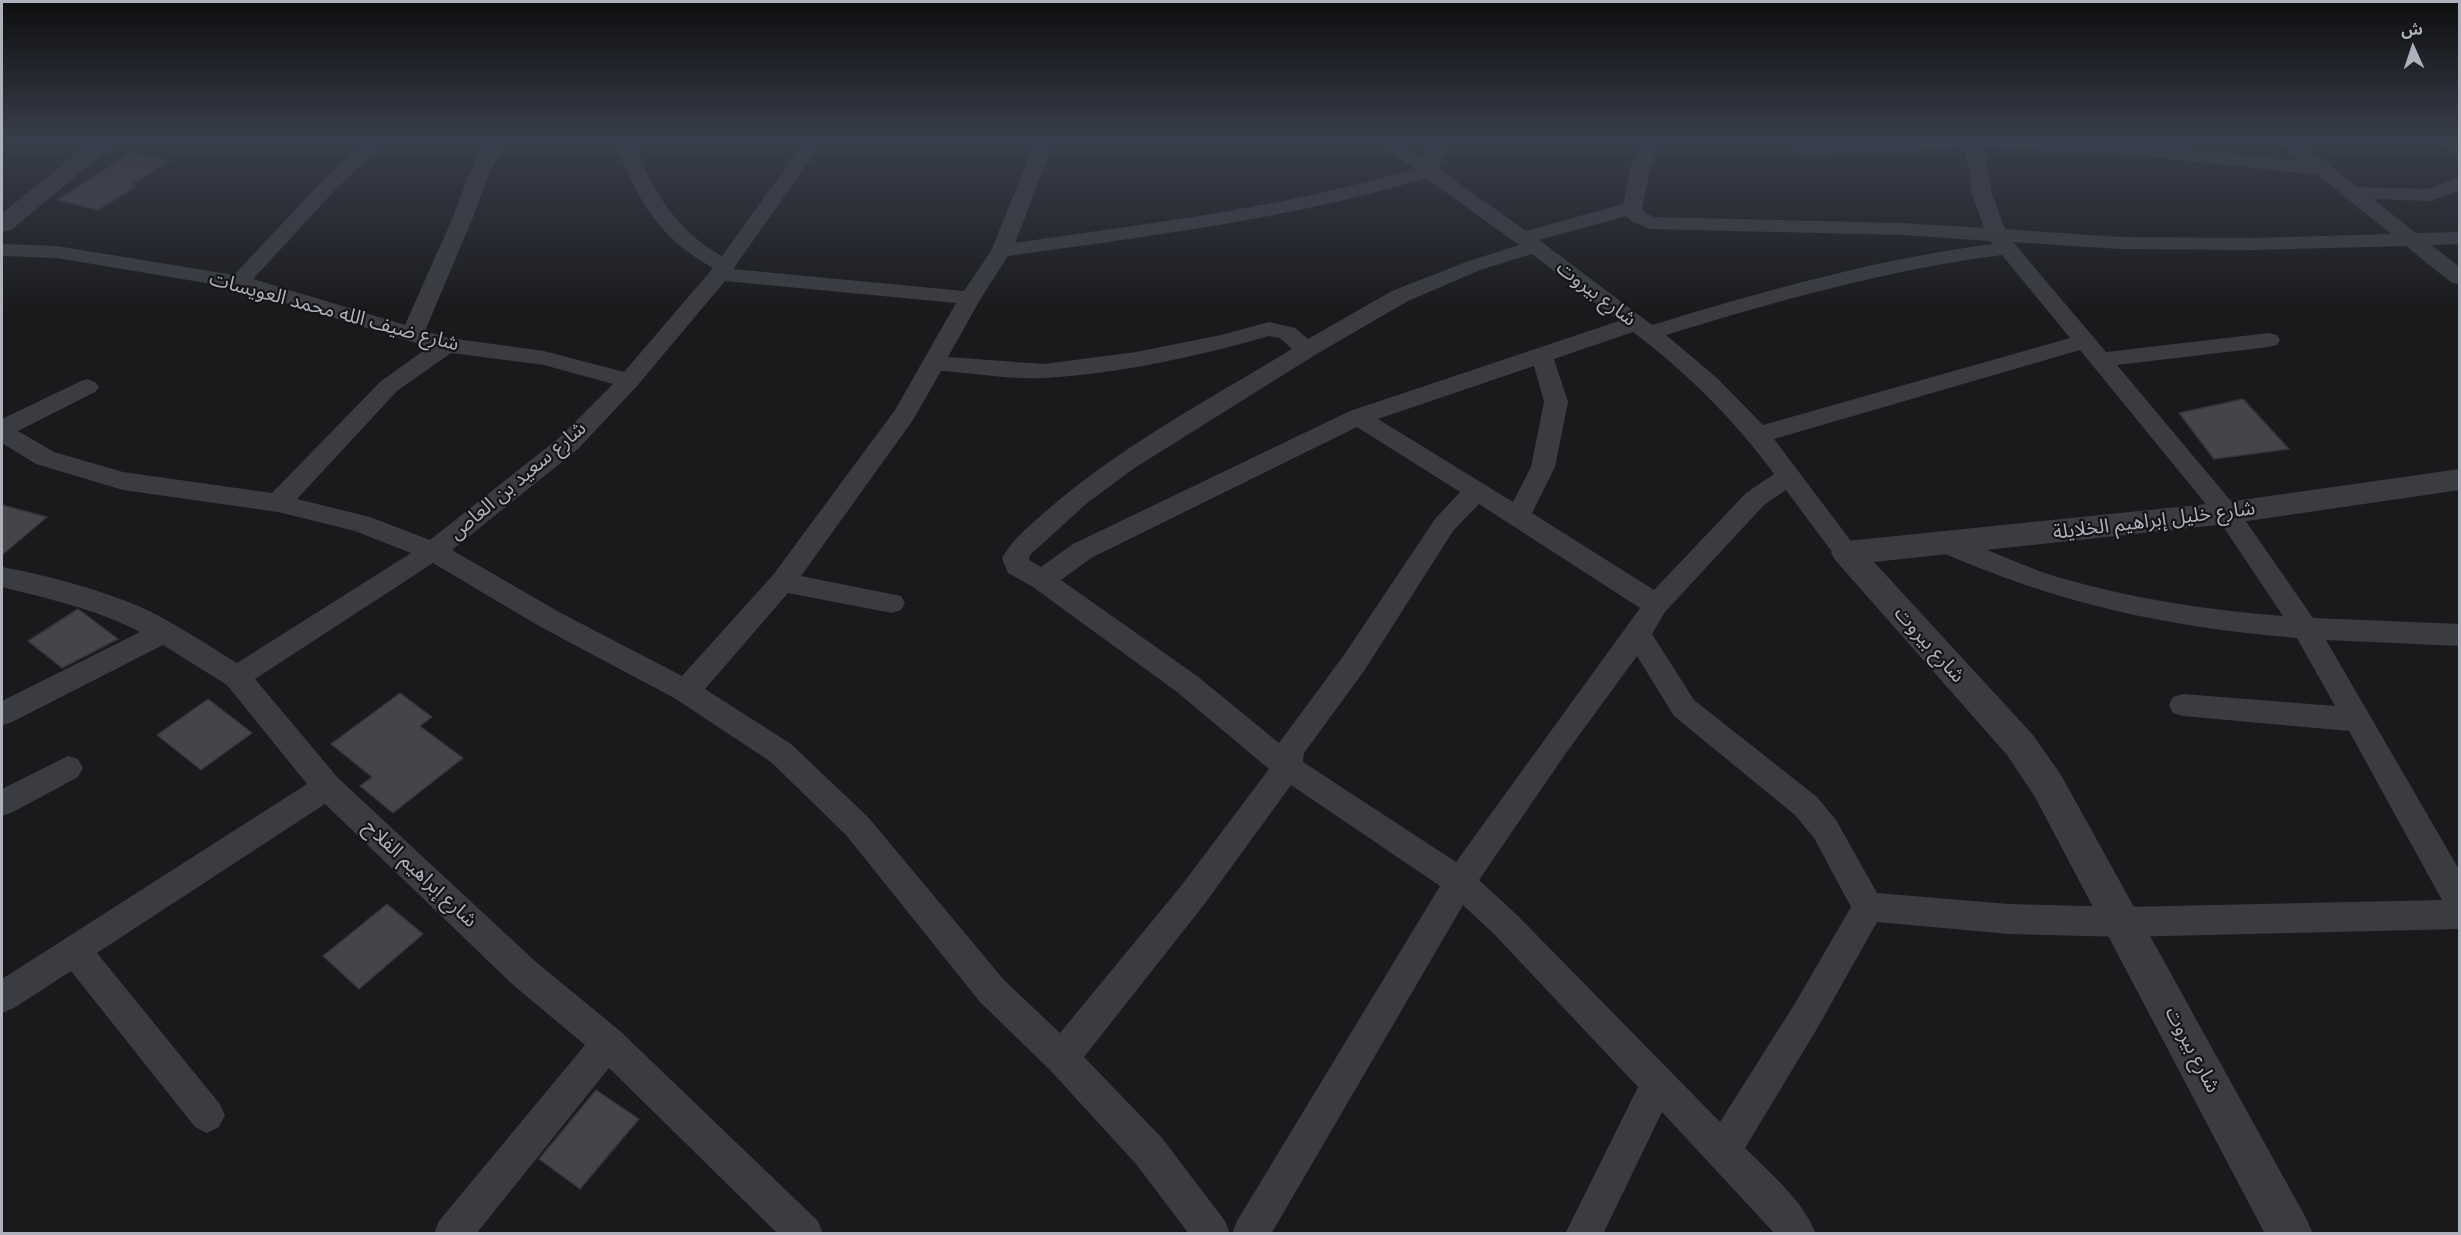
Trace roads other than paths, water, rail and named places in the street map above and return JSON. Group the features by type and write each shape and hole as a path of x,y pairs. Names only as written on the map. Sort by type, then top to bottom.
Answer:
{"street":[{"path":"2,225 33,200"},
{"path":"239,282 315,200"},
{"path":"412,335 470,200"},
{"path":"649,200 677,236 722,270 970,298"},
{"name":"شارع سعيد بن العاص","path":"237,677 433,551 569,443 629,381 722,270 773,200"},
{"path":"686,691 782,582 905,414 970,298 1001,251 1022,200"},
{"path":"1001,251 1256,214 1323,200"},
{"name":"شارع بيروت","path":"1468,200 1642,329 1709,383 1758,435 1847,553 2020,746 2049,786 2290,1233"},
{"path":"1634,200 1632,208 1638,217 1650,223 1902,229 2002,243 2212,244 2460,238"},
{"path":"1984,200 2002,243 2227,513 2306,629 2460,902"},
{"path":"2362,200 2460,278"},
{"path":"1632,208 1528,243 1400,296 1307,350 1124,463 1077,498 1021,548 1015,558 1017,566 1042,580 1187,684 1287,767 1460,882 1506,925 1659,1082 1783,1213 1798,1233"},
{"path":"1042,580 1082,551 1358,417 1542,355 1833,279 2002,243"},
{"name":"شارع ضيف الله محمد العويسات","path":"2,250 57,252 239,282 447,345 544,358 629,381"},
{"path":"933,363 1044,371 1136,359 1223,342 1269,329 1287,333 1307,350"},
{"path":"1758,435 2094,351 2269,340"},
{"path":"278,503 389,386 447,345"},
{"path":"1518,517 1543,467 1556,402 1542,355"},
{"path":"2,431 87,387"},
{"path":"1358,417 1633,588 1656,605"},
{"path":"2,431 45,458 123,481 278,503 362,523 433,551 549,619 686,691 781,753 857,826 992,991 1062,1058 1149,1151 1212,1233"},
{"path":"1250,1233 1460,882 1557,744 1638,634 1656,605 1755,499 1788,476"},
{"name":"شارع خليل إبراهيم الخلايلة","path":"1847,553 2227,513 2460,479"},
{"path":"1062,1058 1192,896 1287,767 1290,750 1354,663 1444,525 1476,491"},
{"path":"1947,544 1991,565 2041,584 2112,603 2203,620 2306,629 2458,636"},
{"name":"شارع إبراهيم الفلاح","path":"2,576 69,593 127,613 164,632 237,677 327,787 524,973 608,1043 805,1233"},
{"path":"782,582 892,603"},
{"path":"2,714 164,632"},
{"path":"1638,634 1684,708 1806,806 1825,829 1868,907"},
{"path":"2183,705 2359,720"},
{"path":"2,803 68,768"},
{"path":"2,997 327,787"},
{"path":"1868,907 2009,920 2123,922 2460,914"},
{"path":"1723,1151 1806,1016 1868,907"},
{"path":"75,951 207,1115"},
{"path":"452,1233 608,1043"},
{"path":"1583,1233 1659,1082"}]}
